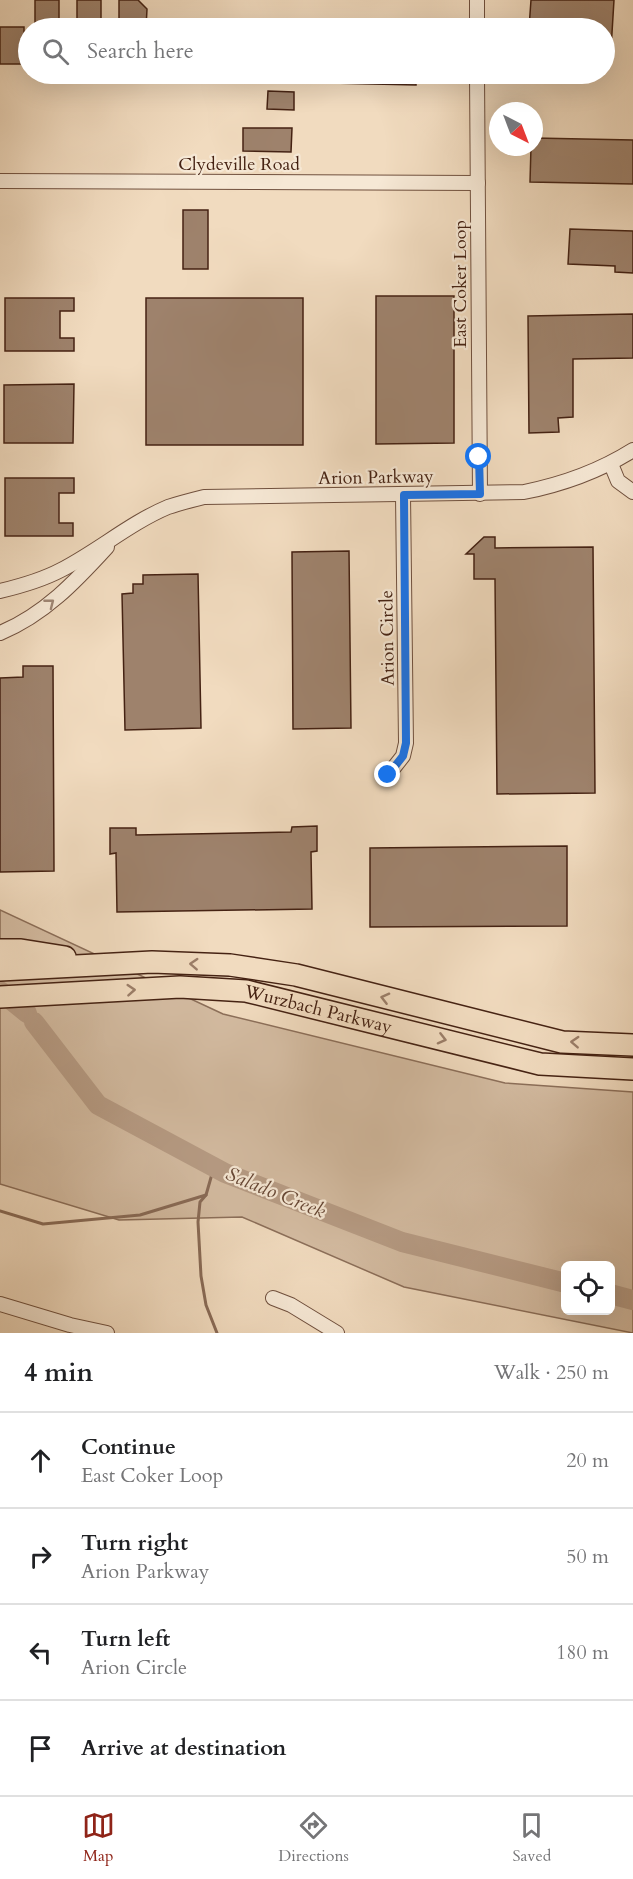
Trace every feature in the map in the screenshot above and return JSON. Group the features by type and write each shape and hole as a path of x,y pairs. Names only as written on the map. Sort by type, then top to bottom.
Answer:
{"highway":[{"path":"0,950 21,950 104,964"},
{"name":"Wurzbach Parkway","path":"0,970 152,962 230,965 296,975 562,1041 633,1045"},
{"name":"Wurzbach Parkway","path":"0,997 180,987 246,991 540,1064 633,1069"},
{"path":"0,1007 81,993"}],"street":[{"path":"477,0 477,18"},
{"name":"East Coker Loop","path":"477,84 480,494"},
{"name":"Clydeville Road","path":"0,181 478,183"},
{"name":"Arion Parkway","path":"0,591 22,586 61,570 120,533 170,507 204,497 524,492 556,486 611,464 633,450"},
{"path":"611,464 618,481 633,492"},
{"name":"Arion Circle","path":"388,775 403,756 406,743 404,495"},
{"name":"Arion Parkway","path":"0,633 34,616 59,596 120,533"},
{"path":"273,1298 291,1305 337,1333"},
{"path":"0,1304 69,1329 107,1333"}],"shaded area":[{"path":"0,910 223,1014 505,1083 633,1092 633,1333 404,1287 242,1217 119,1220 0,1184"}],"building":[{"path":"35,0 59,0 59,18 35,18"},
{"path":"77,0 101,0 101,18 77,18"},
{"path":"119,0 138,0 147,9 147,18 119,18"},
{"path":"531,0 614,0 613,18 530,18"},
{"path":"0,27 18,27 18,64 0,64"},
{"path":"268,91 294,92 294,110 267,109"},
{"path":"243,128 292,128 291,152 243,151"},
{"path":"543,138 633,140 633,184 530,182 531,156 543,156"},
{"path":"183,210 208,210 208,269 183,269"},
{"path":"570,229 633,231 633,273 615,272 615,266 568,264"},
{"path":"376,296 454,296 454,443 376,444"},
{"path":"5,298 74,298 74,311 60,311 60,338 74,338 74,351 5,351"},
{"path":"146,298 303,298 303,445 146,445"},
{"path":"633,314 633,358 573,359 573,417 558,418 559,432 529,433 528,316"},
{"path":"74,384 73,443 4,443 4,385"},
{"path":"5,478 74,478 74,493 59,493 59,523 73,523 73,536 5,536"},
{"path":"484,537 495,537 495,548 593,547 595,793 497,794 495,579 474,579 474,554 466,554"},
{"path":"349,551 351,728 293,729 292,552"},
{"path":"198,574 201,728 125,730 122,594 133,593 133,584 143,584 143,575"},
{"path":"23,666 53,666 54,871 0,872 0,678 23,677"},
{"path":"317,826 317,851 311,852 312,909 117,912 116,853 110,854 110,828 136,828 136,835 291,832 292,827"},
{"path":"567,846 567,926 370,927 370,848"}],"waterway":[{"name":"Salado Creek","path":"0,991 27,1013"},
{"name":"Salado Creek","path":"34,1022 98,1105 225,1173 402,1242 561,1282"},
{"path":"214,1167 206,1195 200,1202 198,1222 201,1276 206,1305 217,1333"},
{"path":"0,1211 43,1224 140,1215 206,1195"},
{"name":"Salado Creek","path":"615,1295 633,1300"}],"route":[{"path":"388,775 403,756 406,743 404,495 480,494 479,457"}]}
